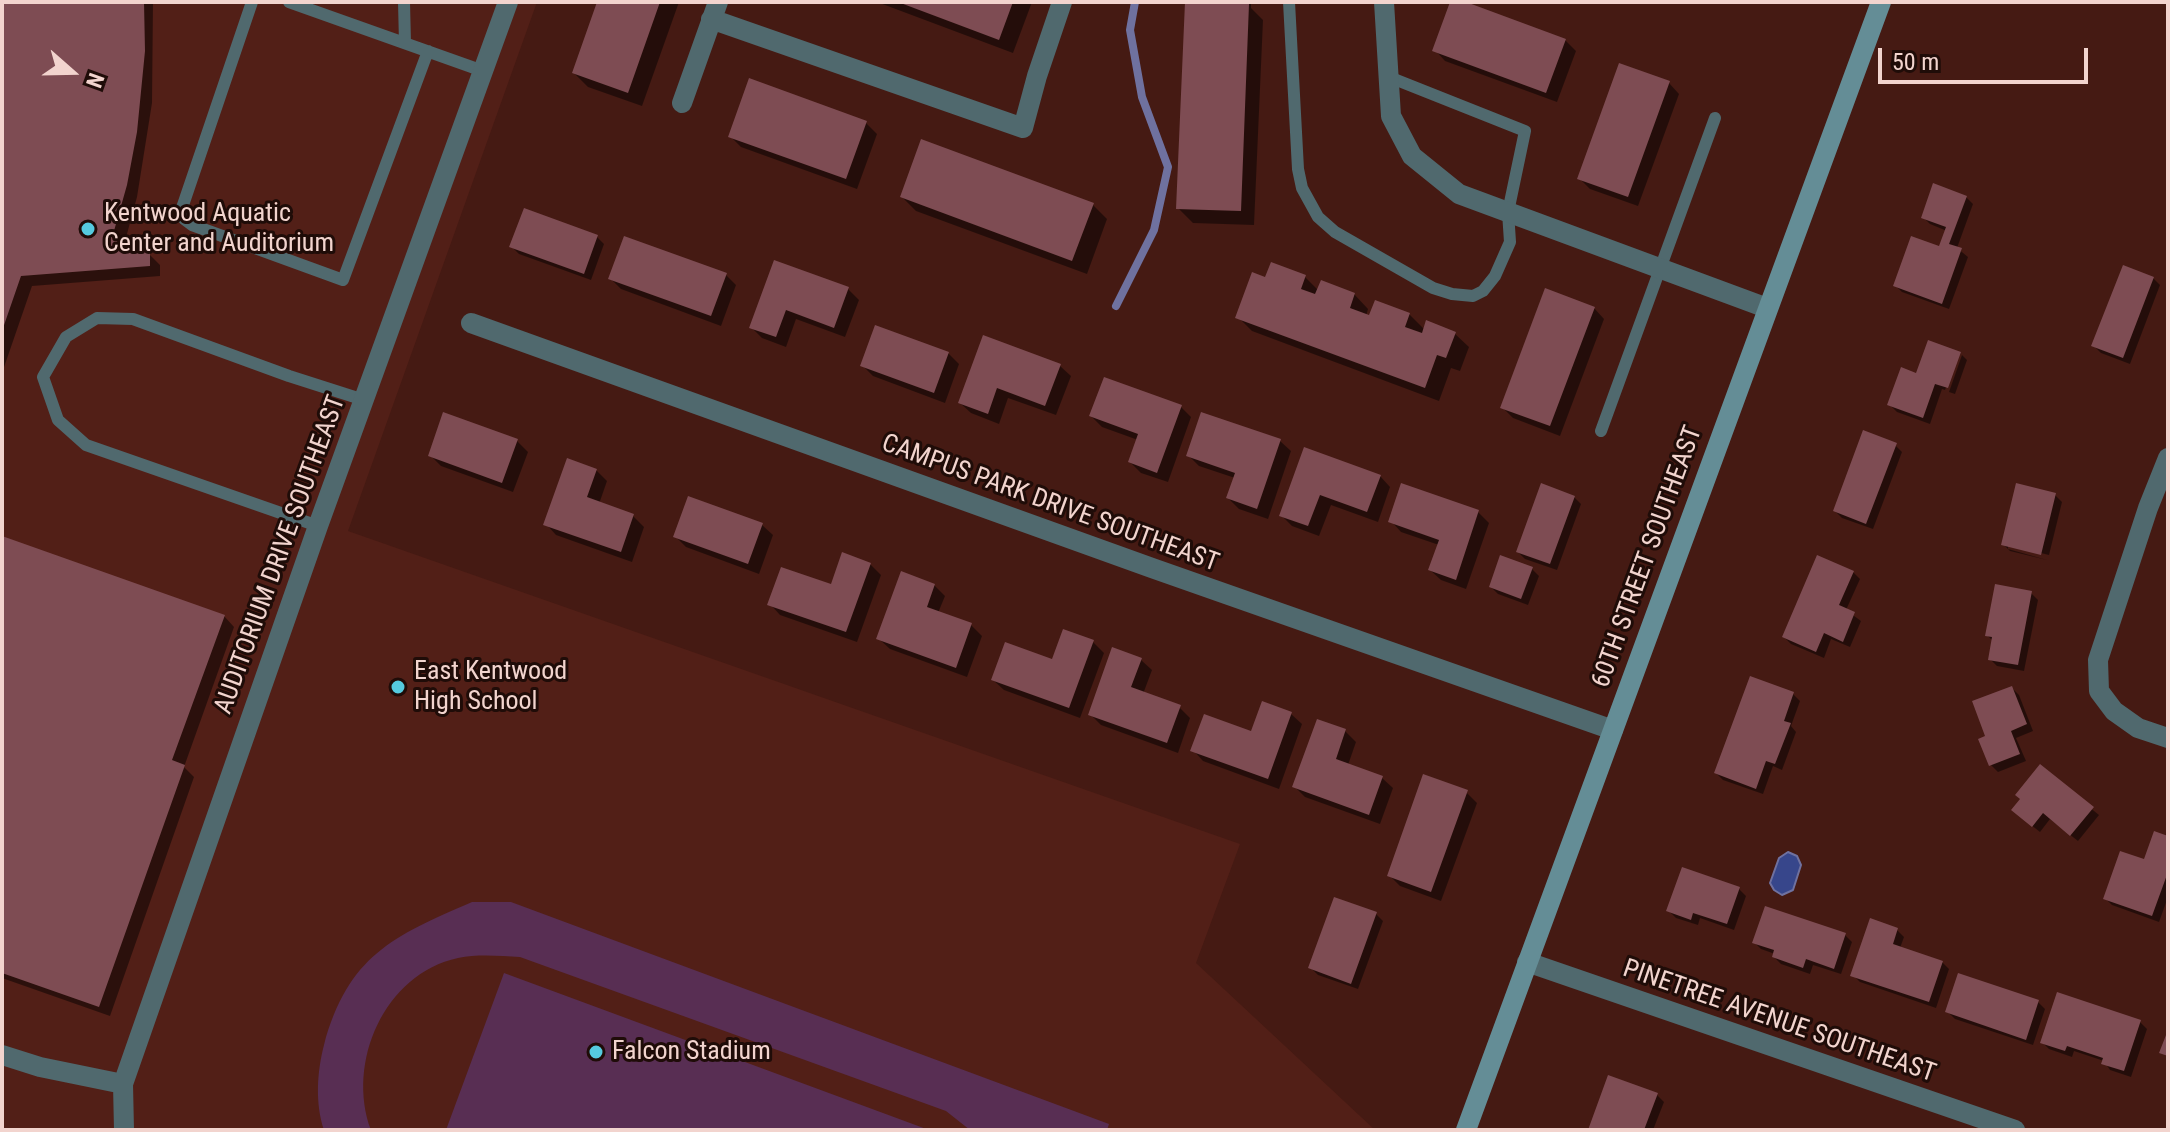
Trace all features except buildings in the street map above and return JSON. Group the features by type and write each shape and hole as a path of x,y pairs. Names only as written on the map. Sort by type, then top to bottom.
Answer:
{"main road":[{"name":"60TH STREET SOUTHEAST","path":"1466,1130 1881,2"}],"street":[{"name":"AUDITORIUM DRIVE SOUTHEAST","path":"124,1130 123,1084 318,526 508,2"},
{"path":"682,103 714,11 1023,128 1062,2"},
{"path":"1384,2 1391,116 1412,156 1459,194 1767,308"},
{"name":"CAMPUS PARK DRIVE SOUTHEAST","path":"471,323 1613,730"},
{"path":"2168,458 2148,508 2098,660 2099,691 2114,711 2138,728 2168,738"},
{"name":"PINETREE AVENUE SOUTHEAST","path":"1527,962 2015,1130"},
{"path":"2,1055 40,1067 123,1084"}],"lane":[{"path":"252,2 182,208 184,219 192,225 343,280 428,51"},
{"path":"289,2 483,71"},
{"path":"404,2 405,43"},
{"path":"1289,2 1298,169 1302,188 1318,217 1345,238 1433,288 1473,296 1483,291 1495,276 1510,242 1508,212 1525,131 1389,77"},
{"path":"1601,431 1715,118"},
{"path":"318,526 86,445 58,420 43,377 66,337 97,318 133,319 364,400"}],"shaded area":[{"name":"East Kentwood High School","path":"2,2 537,2 348,531 1240,844 1196,963 1375,1130 2,1130"},
{"path":"472,902 511,902 1109,1124 1107,1130 970,1130 946,1111 520,957 473,956 432,967 410,982 391,1002 377,1025 368,1050 364,1077 365,1104 371,1130 324,1130 318,1098 320,1066 334,1015 346,990 377,953 397,939"},
{"name":"Falcon Stadium","path":"504,973 929,1130 446,1130"}],"water":[{"path":"1788,852 1797,856 1801,865 1793,890 1782,895 1770,883 1779,858"}],"waterway":[{"path":"1116,306 1154,230 1168,167 1142,97 1130,30 1135,2"}],"place":[{"name":"Kentwood Aquatic Center and Auditorium","path":"88,229"},
{"name":"East Kentwood High School","path":"398,687"},
{"name":"Falcon Stadium","path":"596,1052"}]}
